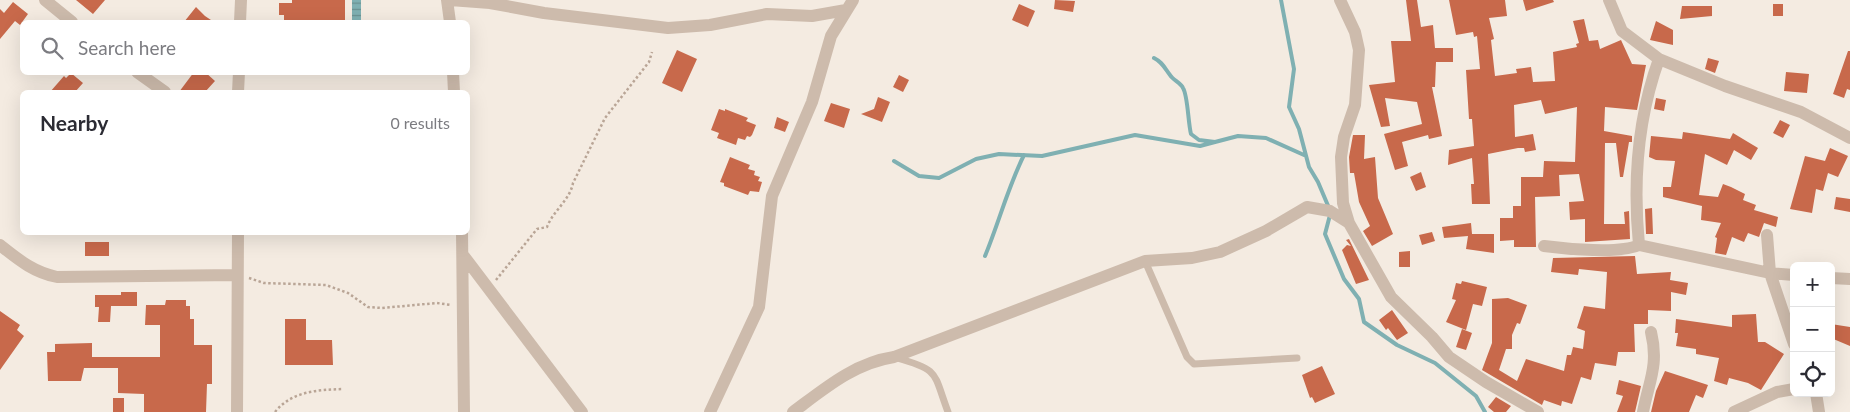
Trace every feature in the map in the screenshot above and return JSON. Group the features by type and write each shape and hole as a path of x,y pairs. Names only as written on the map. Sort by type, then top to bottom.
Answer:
{"street":[{"path":"45,0 70,20"},
{"path":"240,20 241,0"},
{"path":"450,20 448,0 490,3 544,13 668,28 710,25 767,14 812,16 850,5"},
{"path":"1340,0 1355,32 1359,50 1355,105 1344,137 1341,157 1343,204 1349,223 1391,297 1432,337 1449,357 1486,382 1538,412"},
{"path":"1608,0 1622,31 1659,59 1725,86 1801,112 1850,138"},
{"path":"710,412 759,307 772,196 812,102 831,36 850,5"},
{"path":"1639,245 1637,203 1643,120 1659,59"},
{"path":"141,75 162,90"},
{"path":"238,90 239,75"},
{"path":"453,75 454,90"},
{"path":"793,412 862,366 894,357 1145,261 1192,258 1220,252 1266,231 1306,207 1330,211 1349,223"},
{"path":"237,412 238,235"},
{"path":"462,235 465,305 464,412"},
{"path":"1767,235 1770,273 1790,332"},
{"path":"0,244 25,265 40,273 57,277 238,275"},
{"path":"1544,246 1569,250 1633,248 1639,245 1770,273 1790,275"},
{"path":"463,256 582,412"},
{"path":"1835,278 1850,279"},
{"path":"1643,412 1654,371 1654,346 1651,332"},
{"path":"1734,412 1776,392 1790,390"},
{"path":"1817,397 1819,412"}],"lane":[{"path":"1145,261 1187,357 1194,364 1297,358"},
{"path":"894,357 922,365 933,372 948,412"}],"path":[{"path":"487,287 498,278 537,229 547,227 551,216 572,192 573,183 605,118 649,62 652,52"},
{"path":"238,275 264,283 326,285 348,293 368,307 382,308 437,303 465,305"},
{"path":"275,412 282,404 306,391 343,389"}],"water":[{"path":"352,0 361,0 361,20 352,20"}],"building":[{"path":"76,0 105,0 93,14"},
{"path":"292,0 345,0 345,20 284,20 284,15 279,15 279,3 292,3"},
{"path":"1055,0 1075,1 1073,12 1054,9"},
{"path":"1406,0 1417,0 1421,27 1433,25 1435,48 1453,48 1453,62 1436,62 1435,87 1432,87 1442,136 1429,139 1428,135 1402,142 1408,166 1395,170 1384,134 1422,124 1417,102 1385,98 1390,126 1381,127 1369,85 1395,82 1391,41 1411,41"},
{"path":"1449,0 1505,0 1507,16 1489,18 1494,39 1491,40 1495,76 1517,73 1516,69 1531,67 1533,82 1555,81 1553,52 1577,47 1576,44 1579,43 1573,21 1584,19 1589,41 1598,40 1600,49 1621,40 1632,64 1646,65 1637,110 1605,107 1604,131 1632,136 1632,142 1629,142 1623,177 1620,177 1616,143 1605,143 1604,224 1625,224 1624,212 1629,211 1630,239 1585,242 1585,219 1570,220 1569,202 1584,201 1579,174 1559,175 1560,196 1535,197 1536,247 1514,247 1514,240 1500,241 1500,218 1513,218 1513,206 1521,206 1521,177 1543,177 1544,161 1575,162 1577,107 1545,114 1541,100 1514,105 1515,137 1533,134 1536,150 1525,152 1524,148 1518,148 1488,154 1490,204 1472,204 1471,184 1474,184 1472,158 1448,165 1449,150 1474,146 1472,119 1469,119 1466,70 1480,69 1477,36 1474,37 1473,32 1456,35"},
{"path":"1523,0 1553,0 1554,2 1526,11"},
{"path":"13,2 28,14 24,20 20,20 20,25 15,21 0,39 0,9 4,13"},
{"path":"1019,4 1035,11 1028,27 1012,20"},
{"path":"1773,4 1783,4 1783,16 1773,16"},
{"path":"1682,6 1712,6 1712,16 1680,19"},
{"path":"196,7 211,20 186,20"},
{"path":"1656,21 1673,30 1673,45 1650,40"},
{"path":"677,50 697,59 682,92 662,83"},
{"path":"1848,51 1850,51 1850,90 1847,89 1844,98 1833,94"},
{"path":"1708,58 1719,61 1715,73 1705,69"},
{"path":"1786,72 1809,74 1807,93 1784,91"},
{"path":"69,75 73,75 83,83 77,90 52,90 64,76 66,78"},
{"path":"192,75 208,75 215,81 207,90 180,90"},
{"path":"899,75 909,80 903,92 893,87"},
{"path":"878,97 890,102 882,122 861,114 874,109"},
{"path":"1656,98 1666,100 1664,111 1654,109"},
{"path":"831,103 850,109 844,128 824,121"},
{"path":"719,109 725,111 725,109 748,118 746,121 756,125 752,135 750,137 747,136 745,140 738,138 736,145 717,138 719,133 711,130"},
{"path":"777,117 789,122 785,132 774,128"},
{"path":"1780,120 1790,125 1783,138 1773,133"},
{"path":"1683,132 1730,139 1733,133 1758,148 1751,160 1734,150 1727,165 1705,154 1699,195 1718,197 1723,184 1731,187 1745,194 1743,200 1756,205 1754,210 1778,217 1776,227 1764,223 1759,237 1748,233 1744,242 1732,237 1726,255 1715,253 1717,238 1715,237 1721,223 1701,220 1702,206 1663,197 1663,187 1671,187 1675,161 1656,160 1649,157 1651,136 1682,139"},
{"path":"1353,135 1365,135 1364,159 1375,157 1378,198 1393,234 1372,246 1363,231 1370,226 1359,202 1354,173 1350,173 1349,157"},
{"path":"1830,148 1848,156 1838,177 1828,173 1823,191 1816,189 1812,213 1790,209 1805,156 1825,161"},
{"path":"730,157 750,165 748,169 755,171 754,175 760,177 758,181 762,182 759,192 750,191 748,195 724,186 724,183 720,182"},
{"path":"1421,172 1426,187 1416,191 1410,177"},
{"path":"1836,197 1850,199 1850,212 1834,209"},
{"path":"1652,208 1653,234 1646,234 1645,209"},
{"path":"1471,223 1472,234 1494,234 1494,253 1466,249 1468,236 1444,238 1442,227"},
{"path":"1432,232 1435,241 1422,245 1419,235"},
{"path":"1349,239 1369,280 1356,284 1342,250 1347,245 1351,246 1346,240"},
{"path":"85,242 109,242 109,256 85,256"},
{"path":"1410,251 1410,267 1399,267 1399,252"},
{"path":"1635,256 1637,274 1671,272 1670,280 1688,283 1686,295 1671,292 1671,311 1648,310 1648,324 1634,324 1635,352 1618,352 1616,366 1595,363 1591,380 1581,377 1572,404 1562,401 1561,406 1544,400 1542,405 1482,370 1492,343 1492,299 1508,298 1527,305 1520,324 1517,323 1512,335 1512,349 1506,349 1499,370 1517,381 1526,359 1564,371 1567,355 1571,355 1573,347 1583,349 1585,331 1577,328 1584,306 1605,309 1607,272 1579,269 1578,275 1551,272 1553,258"},
{"path":"1462,281 1487,287 1482,306 1473,304 1466,330 1446,322 1456,300 1452,299 1456,283 1461,284"},
{"path":"121,292 137,292 137,306 111,306 110,322 98,322 99,307 95,307 95,295 121,295"},
{"path":"166,300 186,300 186,306 190,306 190,319 194,319 194,345 212,345 212,384 207,384 206,412 144,412 144,394 118,393 118,368 84,368 81,381 48,381 47,352 55,352 55,344 92,343 92,357 160,357 160,325 145,325 146,305 165,305"},
{"path":"1392,310 1408,333 1397,340 1379,320"},
{"path":"0,311 20,325 17,330 24,336 0,370"},
{"path":"1756,314 1758,342 1765,342 1784,354 1761,390 1748,383 1729,378 1727,385 1714,381 1719,358 1696,354 1696,349 1676,346 1678,333 1675,333 1676,319 1732,327 1732,315"},
{"path":"285,319 306,319 306,340 332,340 333,365 285,365"},
{"path":"1835,325 1850,327 1850,346 1835,340"},
{"path":"1462,329 1472,333 1466,350 1456,347"},
{"path":"1322,366 1335,394 1315,403 1312,397 1310,398 1302,375"},
{"path":"1665,371 1708,385 1703,398 1696,395 1689,412 1651,412 1656,391"},
{"path":"1619,380 1641,386 1635,412 1617,412 1623,396 1616,394"},
{"path":"1496,397 1511,406 1506,412 1494,412 1488,407"},
{"path":"113,398 124,398 124,412 113,412"}],"waterway":[{"path":"1281,0 1294,69 1289,107 1299,129 1309,167 1318,182 1329,208"},
{"path":"1154,58 1161,63 1171,77 1183,88 1191,134 1199,140 1215,142 1238,136 1266,138 1304,155"},
{"path":"894,161 919,176 939,178 976,159 999,154 1042,156 1135,135 1200,146 1215,142"},
{"path":"985,256 1024,155"},
{"path":"1330,215 1325,234 1344,279 1359,299 1364,322 1397,345 1435,363 1476,396 1485,412"}]}
